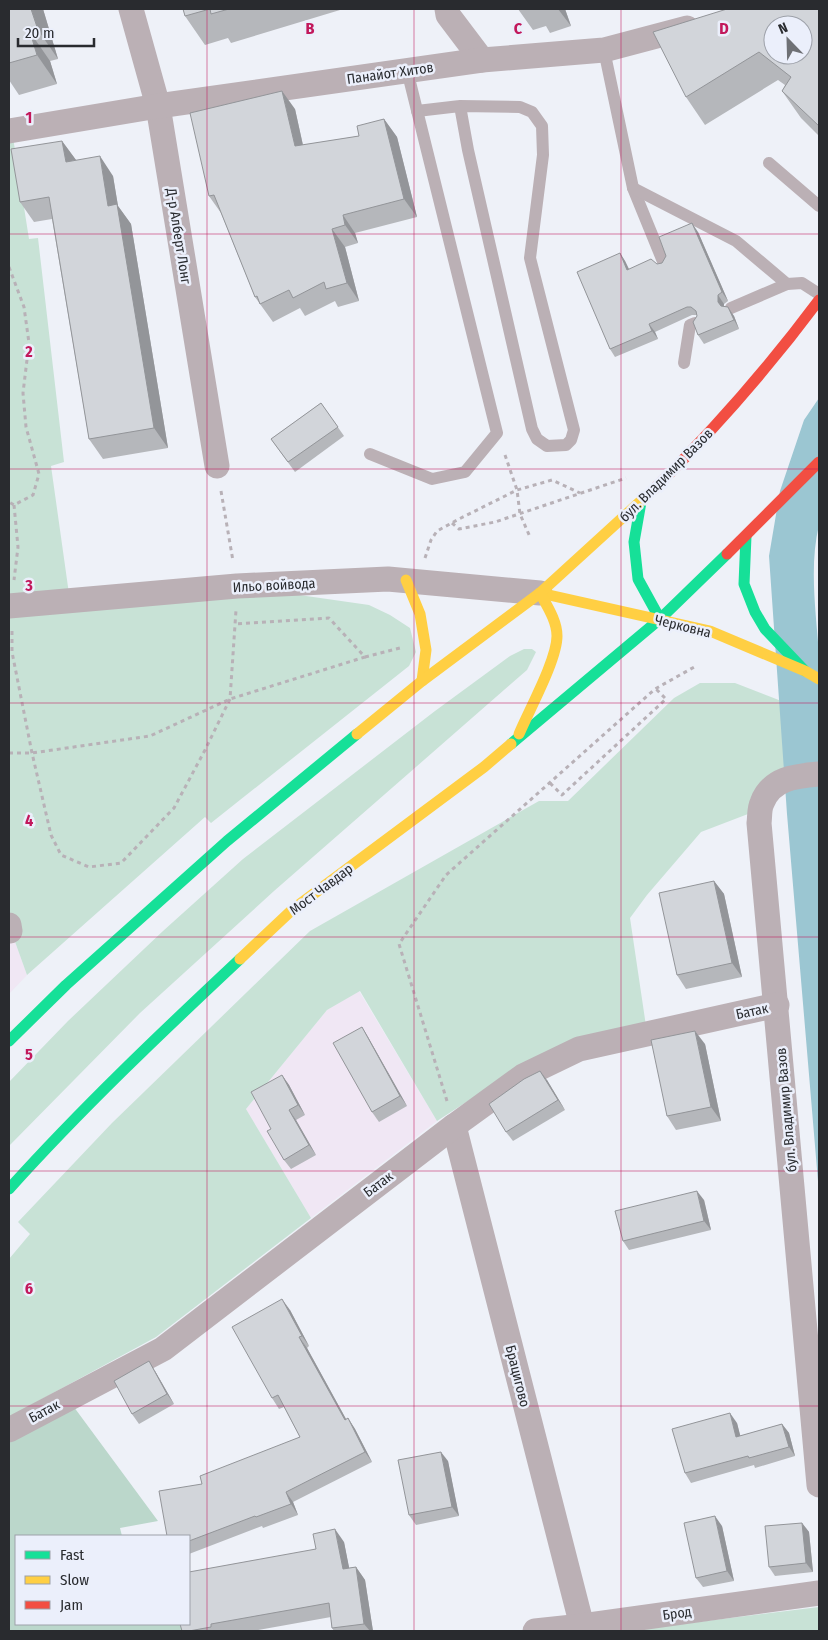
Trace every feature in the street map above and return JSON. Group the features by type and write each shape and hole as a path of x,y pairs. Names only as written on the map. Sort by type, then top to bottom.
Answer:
{"main road":[{"name":"бул. Владимир Вазов","path":"540,593 641,502 696,448 798,328 819,300"},
{"path":"641,502 634,542 638,579 660,619 819,462"},
{"path":"746,536 744,584 755,612 765,629 805,671"},
{"path":"412,581 426,650 422,680"},
{"path":"9,1041 66,985 226,841 422,680 540,593 554,621 558,638 552,658 516,740"},
{"name":"Черковна","path":"540,593 710,632 805,671 819,679"},
{"name":"Мост Чавдар","path":"9,1189 45,1149 160,1034 292,910 429,809 516,740 660,619"}],"street":[{"name":"Д-р Алберт Лонг","path":"131,9 158,106 217,466"},
{"path":"446,9 448,15 482,60"},
{"name":"Панайот Хитов","path":"9,131 158,106 407,70 482,60 604,50 712,21"},
{"name":"Ильо войвода","path":"10,606 237,586 388,579 540,593"},
{"name":"бул. Владимир Вазов","path":"819,774 792,777 773,786 762,803 759,823 819,1485"},
{"name":"Батак","path":"9,1430 163,1349 454,1126 523,1076 578,1049 776,1005"},
{"name":"Брацигово","path":"454,1126 582,1626"},
{"name":"Брод","path":"535,1631 819,1593"}],"lane":[{"path":"604,50 633,188 664,264"},
{"path":"370,454 432,479 466,472 498,433 407,70"},
{"path":"417,111 460,106 520,107 532,112 542,126 543,155 530,258 574,430 571,440 566,445 547,446 537,439 532,429 468,150 460,106"},
{"path":"769,163 819,206"},
{"path":"633,188 736,241 788,284"},
{"path":"730,308 788,284 802,283 819,294"},
{"path":"684,363 690,322"}],"path":[{"path":"9,267 24,307 29,343 23,393 26,427 39,474 33,495 14,505"},
{"path":"498,433 517,490 520,514 530,537"},
{"path":"14,505 18,547 10,606 12,652 51,835 61,855 89,867 121,863 174,808 230,699 237,586 217,466"},
{"path":"452,523 459,529 495,522 631,476"},
{"path":"412,581 431,540 437,532 452,523 517,490 552,480 580,493"},
{"path":"9,502 14,505"},
{"path":"235,624 330,618 365,657"},
{"path":"9,753 32,753 150,736 230,699 406,646"},
{"path":"454,1126 399,944 446,875 655,689 696,666"},
{"path":"550,784 562,795 666,699 655,689"}],"shaded area":[{"path":"9,925 27,975 9,994"},
{"path":"359,991 437,1121 311,1218 246,1109 327,1010"}],"green space":[{"path":"9,131 12,131 29,239 38,238 64,462 51,466 70,601 237,586 369,605 390,615 410,628 416,652 409,666 211,823 205,817 27,975 9,925"},
{"path":"524,649 532,649 536,652 527,670 274,891 140,1013 9,1146 9,1082 68,1021 163,931 243,859 435,711 510,656"},
{"path":"700,683 735,683 784,702 819,760 748,814 701,832 647,895 630,918 646,1026 522,1066 437,1121 360,991 327,1010 246,1109 311,1218 156,1337 9,1417 9,1259 30,1234 18,1222 112,1123 310,931 539,801 568,801 674,698"},
{"path":"68,1399 158,1521 120,1528 122,1535 15,1535 15,1625 187,1625 188,1631 9,1631 9,1430"},
{"path":"819,1607 819,1631 626,1631"}],"water":[{"path":"819,398 819,525 814,557 814,573 819,654 819,1193 787,814 769,556 780,491 804,420"}],"building":[{"path":"9,9 31,9 38,30 30,32 37,55 9,63"},
{"path":"183,9 210,9 185,16"},
{"path":"210,9 229,9 211,14"},
{"path":"727,9 819,9 819,126 782,91 791,77 776,65 813,65 813,15 763,15 763,55 759,52 686,97 653,32"},
{"path":"282,91 295,146 359,136 357,126 384,119 404,199 343,215 345,225 332,229 347,283 326,289 324,282 293,298 289,290 260,304 257,296 255,297 214,195 209,196 190,113"},
{"path":"62,141 66,162 100,156 108,206 117,204 154,428 89,439 49,197 20,202 11,149"},
{"path":"692,223 722,292 718,295 718,302 721,306 728,307 734,320 698,335 693,322 697,316 696,311 691,307 687,307 649,324 652,331 610,349 577,272 620,253 627,270 651,259 657,264 662,263 666,256 659,237"},
{"path":"321,403 338,427 288,462 271,439"},
{"path":"714,881 732,963 677,975 659,893"},
{"path":"362,1027 400,1096 372,1112 333,1043"},
{"path":"695,1031 711,1107 667,1116 651,1040"},
{"path":"540,1071 558,1100 506,1132 489,1104 524,1079"},
{"path":"282,1075 298,1105 289,1110 309,1145 284,1160 267,1131 271,1129 251,1092"},
{"path":"697,1191 704,1221 623,1241 615,1211"},
{"path":"282,1299 302,1336 299,1337 345,1420 348,1418 365,1452 286,1492 291,1504 190,1541 190,1535 167,1535 159,1491 202,1484 200,1476 300,1437 278,1395 272,1398 232,1327"},
{"path":"149,1361 167,1394 132,1414 114,1381"},
{"path":"730,1413 736,1437 782,1424 789,1447 685,1473 672,1429"},
{"path":"441,1452 452,1507 409,1515 398,1460"},
{"path":"715,1516 727,1571 696,1578 684,1523"},
{"path":"802,1523 806,1563 769,1567 765,1526"},
{"path":"335,1529 343,1569 356,1567 364,1624 332,1628 329,1603 182,1631 180,1625 190,1625 190,1572 316,1549 313,1534"}],"traffic: fast":[{"path":"641,502 634,542 638,579 660,619"},
{"path":"746,536 744,584 755,612 765,629 805,671"},
{"path":"511,744 660,619 727,554"},
{"path":"9,1041 66,985 227,841 357,734"},
{"path":"9,1189 93,1100 240,959"}],"traffic: slow":[{"path":"357,734 422,681 540,593 654,489"},
{"path":"406,580 420,614 426,650 422,681"},
{"path":"540,593 710,631 805,671 819,679"},
{"path":"519,734 548,671 556,646 557,630 540,593"},
{"path":"240,959 292,910 484,767 511,744"}],"traffic: jam":[{"path":"654,489 740,398 819,300"},
{"path":"727,554 819,462"}]}
